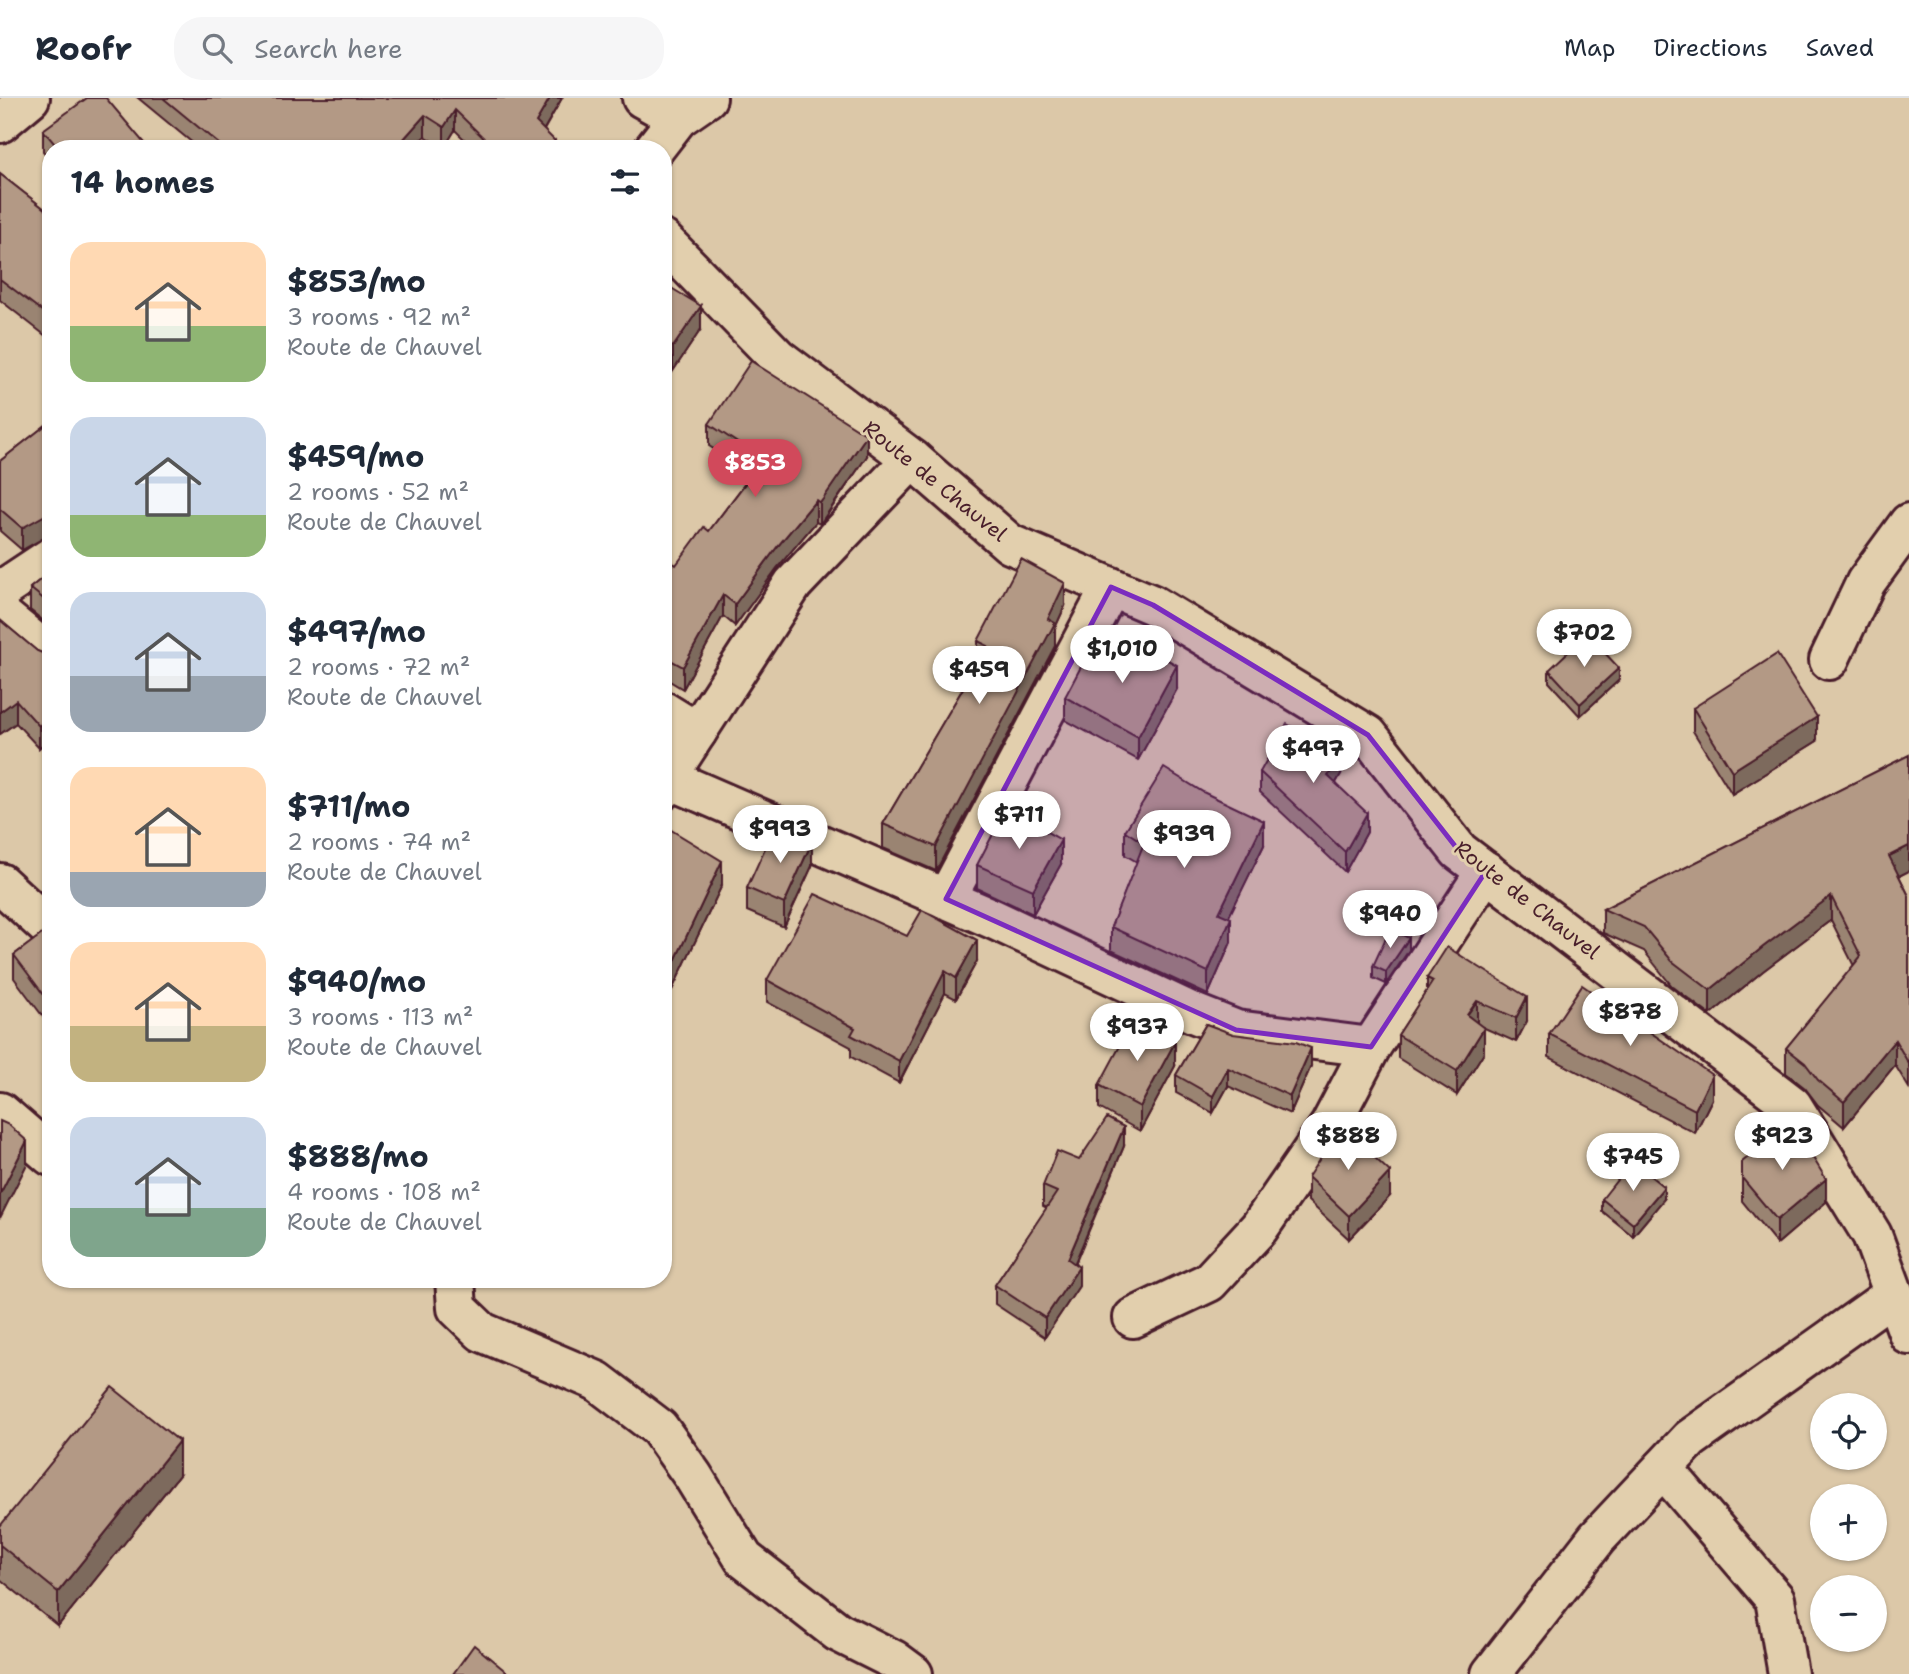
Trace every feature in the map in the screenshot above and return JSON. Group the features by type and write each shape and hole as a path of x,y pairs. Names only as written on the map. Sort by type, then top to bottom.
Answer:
{"street":[{"path":"0,123 30,98"},
{"path":"642,98 693,108"},
{"path":"663,140 693,108"},
{"name":"Route de Chauvel","path":"672,249 778,358 912,459 1010,544 1153,604 1368,735 1459,851 1792,1105 1872,1235 1909,1335"},
{"path":"672,773 793,584 912,459"},
{"path":"1829,660 1866,582 1909,523"},
{"path":"0,591 42,564"},
{"path":"946,900 1111,587"},
{"path":"0,614 42,649"},
{"path":"672,717 697,733"},
{"path":"672,787 946,900 1236,1030 1371,1047"},
{"path":"1133,1318 1209,1282 1259,1228 1330,1125 1371,1047 1486,871"},
{"path":"0,883 42,922"},
{"path":"0,1112 42,1149"},
{"path":"456,1288 457,1308 482,1332 597,1381 659,1429 693,1476 744,1559 838,1632 894,1660 914,1674"},
{"path":"1491,1674 1597,1538 1690,1439 1894,1294"},
{"path":"1663,1468 1775,1599 1788,1674"}],"highlighted area":[{"path":"1111,587 1153,605 1368,735 1459,851 1486,871 1371,1047 1236,1030 946,899"}],"building":[{"path":"87,98 106,98 141,140 51,140 43,130"},
{"path":"163,98 550,98 536,122 554,140 486,140 455,110 444,127 425,115 403,140 214,140"},
{"path":"0,174 42,207 42,311 0,279"},
{"path":"672,288 701,306 672,346"},
{"path":"751,361 867,435 820,503 816,500 735,604 723,595 683,667 672,661 672,563 676,565 704,527 709,531 763,460 709,424"},
{"path":"42,428 42,517 22,528 0,509 0,461"},
{"path":"1021,559 1065,583 1048,619 1055,623 936,847 883,824 988,646 978,641"},
{"path":"42,578 42,598 30,588"},
{"path":"0,620 42,653 42,723 39,726 16,700 0,712"},
{"path":"1587,634 1619,668 1580,704 1549,670"},
{"path":"1127,638 1177,665 1138,737 1065,697 1093,644 1117,658"},
{"path":"1777,654 1817,717 1732,771 1693,708"},
{"path":"1287,724 1341,755 1328,776 1367,813 1345,852 1260,772"},
{"path":"1909,755 1909,846 1889,856 1909,896 1909,1064 1895,1040 1844,1102 1786,1048 1861,956 1831,896 1710,990 1672,961 1644,927 1603,909"},
{"path":"1164,768 1203,792 1264,821 1219,913 1231,918 1208,972 1111,927 1144,843 1125,831"},
{"path":"1006,809 1061,840 1033,890 977,865"},
{"path":"775,826 812,842 784,904 747,888"},
{"path":"672,830 722,861 672,967"},
{"path":"815,894 907,936 922,910 977,940 956,978 945,971 899,1061 851,1035 855,1028 767,980"},
{"path":"1390,929 1409,938 1386,972 1373,966"},
{"path":"42,934 42,992 14,955"},
{"path":"1447,947 1527,997 1516,1018 1477,1001 1467,1015 1484,1028 1457,1071 1398,1035 1433,981 1427,978"},
{"path":"1582,985 1712,1075 1695,1110 1549,1034"},
{"path":"1134,1020 1175,1042 1140,1107 1099,1085"},
{"path":"1206,1024 1233,1034 1296,1042 1311,1048 1290,1096 1228,1068 1213,1096 1176,1075"},
{"path":"1107,1118 1124,1127 1068,1259 1079,1267 1045,1318 995,1285 1057,1192 1043,1186 1057,1151 1079,1160"},
{"path":"0,1121 9,1125 27,1141 0,1194"},
{"path":"1789,1124 1801,1138 1826,1179 1777,1220 1742,1178 1742,1162"},
{"path":"1341,1126 1390,1172 1349,1216 1308,1177"},
{"path":"1632,1161 1664,1187 1633,1224 1602,1199"},
{"path":"112,1387 179,1441 58,1592 0,1545 0,1526"},
{"path":"474,1645 509,1674 453,1674"}]}
